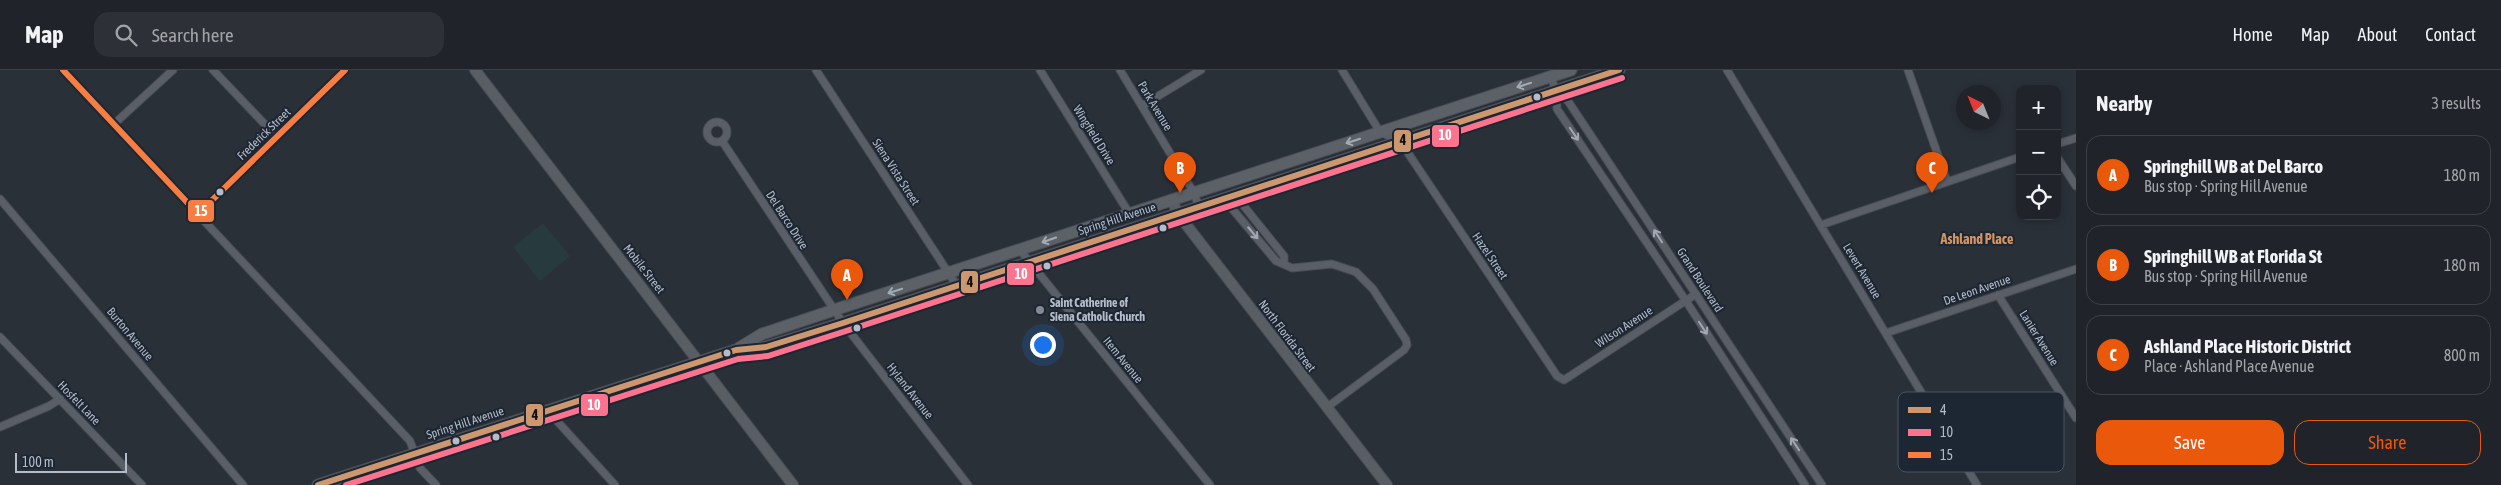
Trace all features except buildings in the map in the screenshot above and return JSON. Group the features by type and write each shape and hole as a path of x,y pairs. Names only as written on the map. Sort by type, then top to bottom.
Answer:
{"main road":[{"name":"Spring Hill Avenue","path":"736,350 762,334 1571,70"},
{"name":"Spring Hill Avenue","path":"318,485 736,350 766,347 843,323 1619,70"}],"street":[{"path":"63,70 410,441 420,468 436,485"},
{"path":"114,124 173,70"},
{"path":"213,70 277,137"},
{"name":"Frederick Street","path":"198,214 345,70"},
{"name":"Mobile Street","path":"475,70 793,485"},
{"name":"Siena Vista Street","path":"816,70 957,286"},
{"name":"Wingfield Drive","path":"1040,70 1129,213"},
{"name":"Park Avenue","path":"1120,70 1194,193 1199,207"},
{"path":"1142,106 1201,70"},
{"path":"1342,70 1380,132 1400,141"},
{"name":"Levert Avenue","path":"1727,70 1921,392"},
{"path":"1908,70 1946,181"},
{"name":"Grand Boulevard","path":"1551,77 1556,91 1557,109 1686,300 1805,485"},
{"name":"Grand Boulevard","path":"1556,91 1568,101 1822,485"},
{"path":"2061,143 2076,138"},
{"name":"Del Barco Drive","path":"722,141 834,310"},
{"name":"Hazel Street","path":"1400,141 1557,376 1564,380"},
{"path":"1821,225 2016,158"},
{"path":"2061,163 2076,186"},
{"path":"1230,197 1276,261 1292,268 1300,269 1332,264 1356,272 1373,290 1406,340 1407,345 1326,408"},
{"path":"1230,197 1284,256 1284,263"},
{"name":"Burton Avenue","path":"0,199 243,485"},
{"name":"North Florida Street","path":"1172,200 1178,214 1387,485"},
{"name":"Item Avenue","path":"1020,250 1210,485"},
{"name":"De Leon Avenue","path":"1886,333 2076,269"},
{"name":"Wilson Avenue","path":"1564,380 1696,294"},
{"name":"Lanier Avenue","path":"1998,295 2060,392"},
{"name":"Hyland Avenue","path":"834,310 968,485"},
{"name":"Hosfelt Lane","path":"0,337 142,485"},
{"path":"0,427 49,406 60,399"},
{"name":"Lanier Avenue","path":"2064,399 2076,418"},
{"path":"548,411 615,485"},
{"name":"Levert Avenue","path":"1969,472 1977,485"}],"green space":[{"path":"543,223 570,256 540,281 513,247"}],"transit line":[{"name":"15","path":"63,70 198,214 345,70"},
{"name":"4","path":"318,485 736,350 766,347 843,323 1619,70"},
{"name":"10","path":"346,485 738,359 768,356 1622,78"}],"place":[{"name":"Springhill WB at Florida St","path":"1180,193"},
{"name":"Ashland Place Historic District","path":"1932,193"},
{"name":"Springhill WB at Del Barco","path":"847,300"},
{"name":"Saint Catherine of Siena Catholic Church","path":"1040,310"}],"district":[{"name":"Ashland Place","path":"1977,239"}]}
